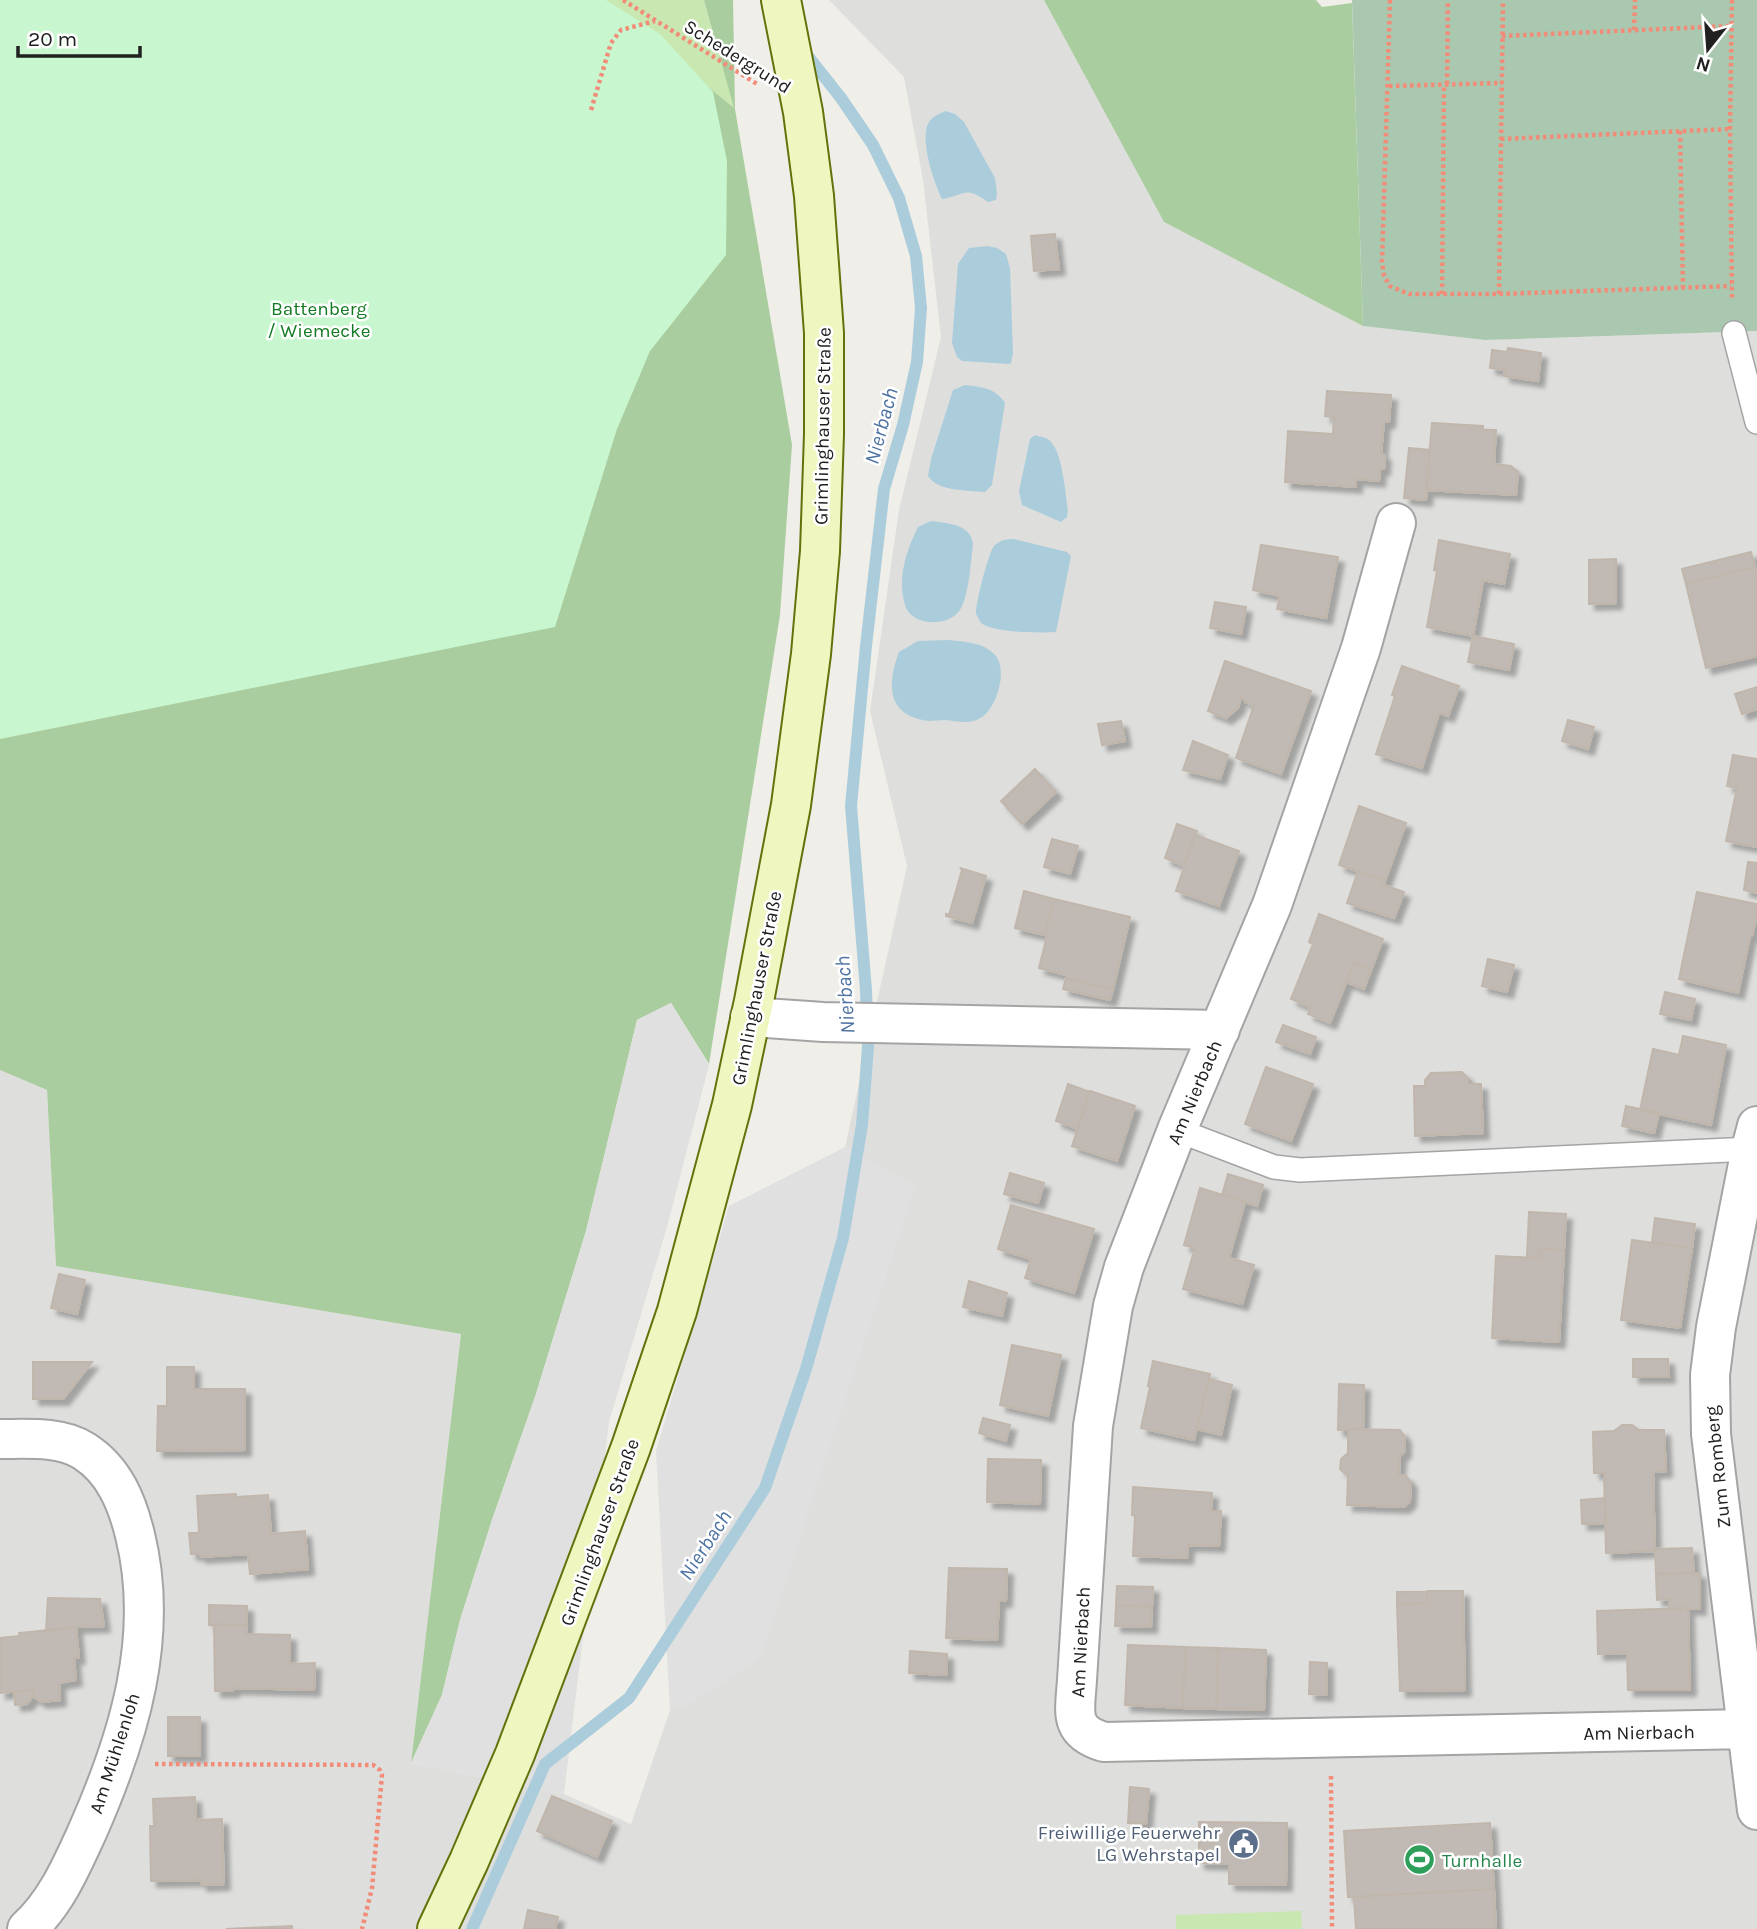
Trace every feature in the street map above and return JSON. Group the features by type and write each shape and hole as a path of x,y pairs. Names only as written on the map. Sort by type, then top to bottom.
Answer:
{"main road":[{"name":"Grimlinghauser Straße","path":"437,1929 515,1754 599,1533 677,1311 726,1129 793,792 811,654 820,551 824,333 814,196 803,112 781,0"}],"street":[{"name":"Am Nierbach","path":"1396,523 1361,648 1272,905 1177,1130 1124,1267 1113,1306 1093,1426 1075,1712 1077,1722 1082,1732 1090,1738 1104,1742 1748,1729"},
{"name":"Am Nierbach","path":"750,1017 823,1022 1220,1030"},
{"name":"Zum Romberg","path":"1754,1137 1716,1327 1710,1376 1711,1434 1757,1811"},
{"name":"Am Mühlenloh","path":"0,1439 50,1441 82,1450 98,1462 111,1476 122,1495 131,1518 143,1575 141,1660 134,1700 114,1765 69,1870 57,1892 27,1929"}],"lane":[{"path":"1734,333 1757,422"},
{"path":"1177,1130 1274,1167 1300,1170 1754,1137"}],"path":[{"name":"Schedergrund","path":"623,0 803,112"},
{"path":"1390,0 1382,262 1384,275 1390,286 1409,295 1731,286"},
{"path":"1443,294 1448,0"},
{"path":"1499,294 1503,0"},
{"path":"1634,30 1635,0"},
{"path":"1732,0 1730,130 1734,333"},
{"path":"591,110 611,43 621,30 655,21"},
{"path":"1502,36 1731,26"},
{"path":"1389,86 1502,83"},
{"path":"1501,139 1730,130"},
{"path":"1680,131 1683,288"},
{"path":"1331,1738 1332,1929"},
{"path":"114,1765 373,1765 382,1774 372,1888 362,1929"}],"shaded area":[{"path":"829,0 1044,0 1164,222 1363,326 1485,340 1757,331 1757,1929 0,1929 0,1070 47,1090 56,1266 461,1334 411,1763 564,1794 631,1824 670,1710 695,1700 916,1187 845,1147 907,866 870,711 899,510 941,337 923,180 904,77"},
{"path":"671,1003 709,1065 667,1227 609,1422 564,1794 411,1763 442,1695 460,1620 536,1394 586,1231 637,1020"},
{"path":"845,1147 916,1186 759,1660 695,1700 670,1710 656,1451 729,1206"}],"green space":[{"path":"0,0 602,0 734,108 704,0 733,0 735,109 792,445 780,615 709,1064 671,1003 637,1020 586,1231 536,1394 460,1620 442,1695 411,1763 461,1334 56,1266 47,1090 0,1070"},
{"name":"Battenberg / Wiemecke","path":"0,0 606,0 660,34 713,92 727,161 726,255 650,351 617,429 555,627 0,739"},
{"path":"602,0 704,0 735,109"},
{"path":"1044,0 1316,0 1322,7 1352,3 1363,326 1164,222"},
{"path":"1352,0 1757,0 1757,331 1485,340 1363,326"},
{"path":"1301,1911 1302,1929 1176,1929 1176,1915"}],"water":[{"path":"945,111 955,114 964,122 995,178 996,200 988,202 969,193 942,199 929,162 926,131 931,119"},
{"path":"987,246 1006,254 1010,268 1013,353 1009,364 962,361 957,357 952,343 958,264 969,248"},
{"path":"965,385 993,391 1005,403 992,485 985,492 946,488 928,476 953,390"},
{"path":"1035,435 1049,440 1058,456 1068,510 1067,517 1061,522 1022,505 1019,491 1030,439"},
{"path":"931,521 963,528 968,532 973,544 964,602 956,615 940,622 915,618 905,605 902,585 904,565 918,527"},
{"path":"1014,539 1067,552 1071,556 1056,632 996,629 981,623 976,614 986,567 994,546 1001,541"},
{"path":"949,640 984,647 998,660 1001,677 992,705 982,717 969,722 929,721 904,713 893,697 892,687 899,652 918,641"}],"building":[{"path":"1055,234 1059,269 1034,271 1031,236"},
{"path":"1508,348 1541,353 1538,381 1504,376 1505,370 1490,368 1492,350 1507,352"},
{"path":"1327,391 1391,395 1389,422 1384,422 1381,454 1385,455 1384,469 1380,469 1379,481 1356,479 1356,487 1285,482 1288,431 1333,434 1334,417 1325,416"},
{"path":"1432,423 1483,426 1483,430 1496,430 1494,464 1511,466 1518,472 1516,495 1426,490"},
{"path":"1409,448 1430,450 1426,500 1404,498"},
{"path":"1439,540 1510,554 1504,584 1483,580 1473,636 1427,627 1437,571 1434,570"},
{"path":"1261,545 1338,557 1326,618 1277,609 1280,596 1253,590"},
{"path":"1751,552 1755,567 1686,584 1682,569"},
{"path":"1616,559 1616,603 1589,604 1589,560"},
{"path":"1755,567 1757,656 1706,668 1686,584"},
{"path":"1215,602 1246,607 1241,634 1210,628"},
{"path":"1473,636 1514,644 1509,670 1468,662"},
{"path":"1225,661 1311,691 1281,774 1236,758 1254,705 1241,698 1238,708 1226,718 1208,711"},
{"path":"1402,666 1459,686 1448,716 1439,713 1422,768 1376,754"},
{"path":"1757,687 1757,709 1742,714 1735,694"},
{"path":"1568,720 1594,727 1588,749 1562,741"},
{"path":"1121,721 1125,741 1102,745 1098,724"},
{"path":"1193,741 1228,755 1220,779 1183,770"},
{"path":"1733,755 1757,759 1757,847 1726,841 1737,788 1727,786"},
{"path":"1035,769 1056,792 1022,824 1001,801"},
{"path":"1359,806 1406,823 1385,881 1339,865"},
{"path":"1177,824 1197,831 1184,866 1165,858"},
{"path":"1195,835 1239,851 1219,906 1176,891"},
{"path":"1052,839 1078,846 1070,874 1044,867"},
{"path":"1748,862 1757,863 1757,893 1744,890"},
{"path":"960,868 986,876 972,923 946,916 949,915 962,870"},
{"path":"1358,871 1385,881 1384,885 1404,892 1394,918 1347,903"},
{"path":"1024,891 1054,899 1045,935 1015,928"},
{"path":"1697,892 1757,904 1757,916 1738,993 1679,979"},
{"path":"1054,899 1130,917 1113,990 1039,968"},
{"path":"1319,914 1383,939 1371,970 1354,963 1330,1023 1308,1014 1310,1007 1291,999 1313,944 1309,942"},
{"path":"1488,959 1514,965 1507,992 1482,986"},
{"path":"1354,963 1371,970 1364,989 1346,982"},
{"path":"1066,978 1113,990 1110,1000 1063,989"},
{"path":"1665,992 1695,999 1691,1020 1660,1014"},
{"path":"1283,1025 1316,1037 1310,1054 1276,1042"},
{"path":"1683,1036 1726,1045 1711,1125 1640,1110 1653,1049 1679,1055"},
{"path":"1266,1067 1313,1084 1291,1141 1245,1124"},
{"path":"1462,1072 1468,1078 1468,1084 1481,1084 1483,1133 1415,1136 1414,1086 1425,1086 1425,1080 1431,1073"},
{"path":"1068,1084 1090,1092 1078,1129 1056,1121"},
{"path":"1090,1091 1135,1106 1117,1161 1072,1146"},
{"path":"1626,1106 1659,1113 1654,1133 1622,1126"},
{"path":"1010,1173 1044,1183 1038,1203 1004,1194"},
{"path":"1228,1174 1263,1185 1257,1206 1222,1195"},
{"path":"1200,1188 1245,1202 1229,1258 1254,1265 1242,1304 1183,1289 1195,1248 1184,1245"},
{"path":"1011,1205 1094,1229 1074,1293 1025,1278 1031,1259 998,1249"},
{"path":"1529,1212 1566,1214 1564,1250 1540,1249 1540,1258 1527,1257"},
{"path":"1655,1218 1695,1224 1692,1248 1652,1242"},
{"path":"1632,1240 1692,1248 1680,1328 1621,1320"},
{"path":"1540,1249 1564,1250 1559,1342 1492,1338 1496,1256 1540,1258"},
{"path":"59,1274 85,1280 77,1314 51,1308"},
{"path":"969,1281 1007,1293 1002,1316 963,1307"},
{"path":"1012,1345 1061,1355 1048,1416 1000,1405"},
{"path":"1633,1359 1668,1359 1669,1377 1633,1377"},
{"path":"1153,1361 1210,1374 1194,1440 1141,1428"},
{"path":"33,1362 92,1362 63,1399 33,1399"},
{"path":"167,1367 194,1367 194,1389 245,1389 245,1450 157,1451 158,1406 167,1406"},
{"path":"1209,1379 1232,1385 1221,1435 1197,1429"},
{"path":"1339,1384 1364,1385 1363,1429 1338,1430"},
{"path":"983,1418 1010,1425 1006,1441 979,1433"},
{"path":"1622,1425 1632,1425 1639,1430 1664,1430 1666,1471 1653,1472 1655,1551 1606,1553 1604,1473 1594,1473 1593,1432 1614,1431"},
{"path":"1348,1429 1400,1430 1405,1437 1405,1451 1400,1456 1399,1475 1405,1475 1411,1482 1410,1501 1404,1507 1347,1505 1348,1476 1340,1469 1341,1459 1348,1453"},
{"path":"988,1459 1041,1460 1040,1504 987,1502"},
{"path":"1133,1487 1212,1493 1211,1511 1221,1511 1219,1546 1188,1545 1187,1558 1133,1556"},
{"path":"236,1494 236,1497 268,1495 271,1534 305,1531 308,1569 250,1574 248,1554 200,1557 200,1554 191,1554 189,1533 199,1533 197,1496"},
{"path":"1605,1498 1606,1523 1582,1524 1581,1500"},
{"path":"1692,1548 1694,1573 1656,1574 1655,1549"},
{"path":"949,1568 1007,1569 1006,1601 999,1601 997,1640 946,1638"},
{"path":"1700,1573 1700,1609 1669,1608 1669,1599 1657,1600 1656,1574"},
{"path":"1117,1586 1153,1587 1152,1607 1116,1605"},
{"path":"1427,1591 1463,1591 1465,1690 1400,1691 1397,1604 1427,1603"},
{"path":"1427,1591 1427,1603 1397,1604 1397,1592"},
{"path":"48,1598 100,1599 104,1626 46,1631"},
{"path":"209,1605 247,1606 247,1625 209,1625"},
{"path":"1116,1605 1152,1607 1151,1627 1115,1626"},
{"path":"1688,1608 1690,1690 1628,1690 1627,1653 1598,1654 1597,1611"},
{"path":"214,1624 247,1625 246,1634 290,1635 290,1664 315,1663 314,1690 233,1688 233,1691 215,1691"},
{"path":"76,1627 79,1658 74,1658 76,1680 59,1683 60,1700 41,1702 33,1696 33,1690 0,1693 0,1638 20,1636 19,1633"},
{"path":"1128,1645 1185,1647 1183,1708 1125,1705"},
{"path":"1185,1647 1218,1648 1216,1709 1183,1708"},
{"path":"1218,1648 1266,1650 1264,1710 1216,1709"},
{"path":"910,1651 947,1654 947,1675 909,1673"},
{"path":"1310,1662 1327,1663 1327,1695 1309,1694"},
{"path":"33,1690 33,1696 27,1704 15,1705 14,1692"},
{"path":"168,1717 200,1717 200,1756 168,1756"},
{"path":"1130,1787 1149,1789 1146,1824 1128,1823"},
{"path":"552,1796 612,1821 597,1857 537,1831"},
{"path":"195,1797 196,1820 222,1819 224,1884 201,1885 201,1880 151,1881 150,1826 154,1826 153,1799"},
{"name":"Freiwillige Feuerwehr LG Wehrstapel","path":"1199,1822 1287,1823 1286,1885 1229,1884 1229,1864 1199,1863"},
{"name":"Turnhalle","path":"1490,1823 1494,1889 1348,1897 1344,1831"},
{"path":"1494,1889 1496,1929 1356,1929 1354,1897"},
{"path":"528,1910 558,1917 555,1929 524,1929"},
{"path":"292,1926 292,1929 226,1929"}],"waterway":[{"name":"Nierbach","path":"472,1929 545,1764 629,1698 765,1488 806,1369 843,1238 862,1125 868,1047 851,806 884,489 903,425 917,362 921,308 916,256 899,198 873,145 841,98 803,50"}],"place":[{"name":"Freiwillige Feuerwehr LG Wehrstapel","path":"1243,1843"},
{"name":"Turnhalle","path":"1419,1860"}]}
